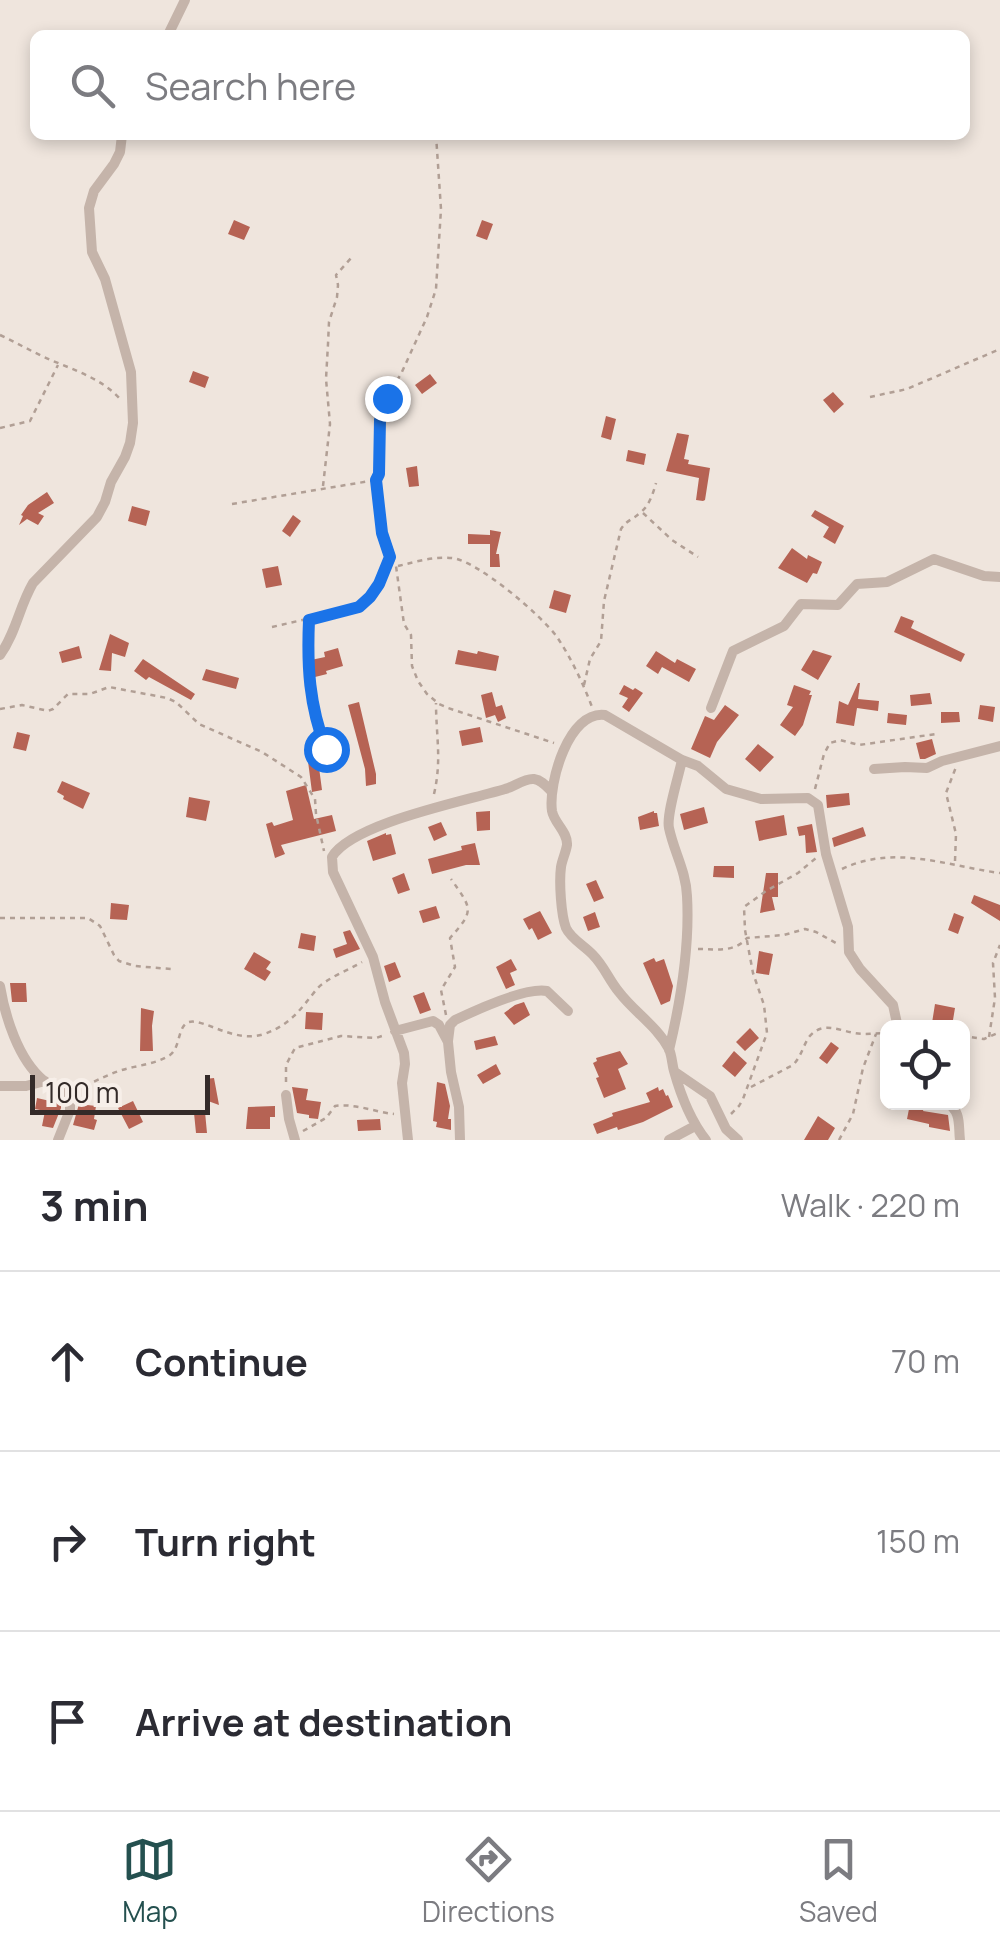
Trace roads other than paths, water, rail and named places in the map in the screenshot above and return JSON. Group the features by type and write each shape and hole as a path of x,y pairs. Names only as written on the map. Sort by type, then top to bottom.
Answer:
{"street":[{"path":"170,30 185,0"},
{"path":"0,656 11,640 33,583 97,517 130,443 131,372 105,279 92,252 89,208 94,191 120,152 121,140"},
{"path":"711,708 732,651 784,626 801,604 838,605 858,584 887,582 934,559 984,576 1000,576"},
{"path":"706,1140 695,1126 669,1050 652,1025 621,996 592,953 567,930 560,875 567,841 553,816 552,792 565,746 578,727 594,714 605,715 698,766 726,789 774,800 808,798 818,805 826,854 848,926 848,950 893,1005 897,1020"},
{"path":"874,769 927,768 1000,746"},
{"path":"669,1050 686,950 687,886 668,828 682,760"},
{"path":"408,1140 402,1083 404,1053 373,958 333,872 335,851 367,831 532,778 552,792"},
{"path":"0,986 10,1023 34,1070 70,1098 70,1110 58,1140"},
{"path":"460,1140 459,1107 448,1042 450,1025 514,996 542,989 553,994 568,1011"},
{"path":"395,1030 432,1021 439,1025 448,1042"},
{"path":"674,1072 710,1096 726,1129 738,1140"},
{"path":"0,1086 45,1081"},
{"path":"286,1094 289,1120 298,1136"},
{"path":"957,1110 960,1140"},
{"path":"669,1140 695,1126"}]}
